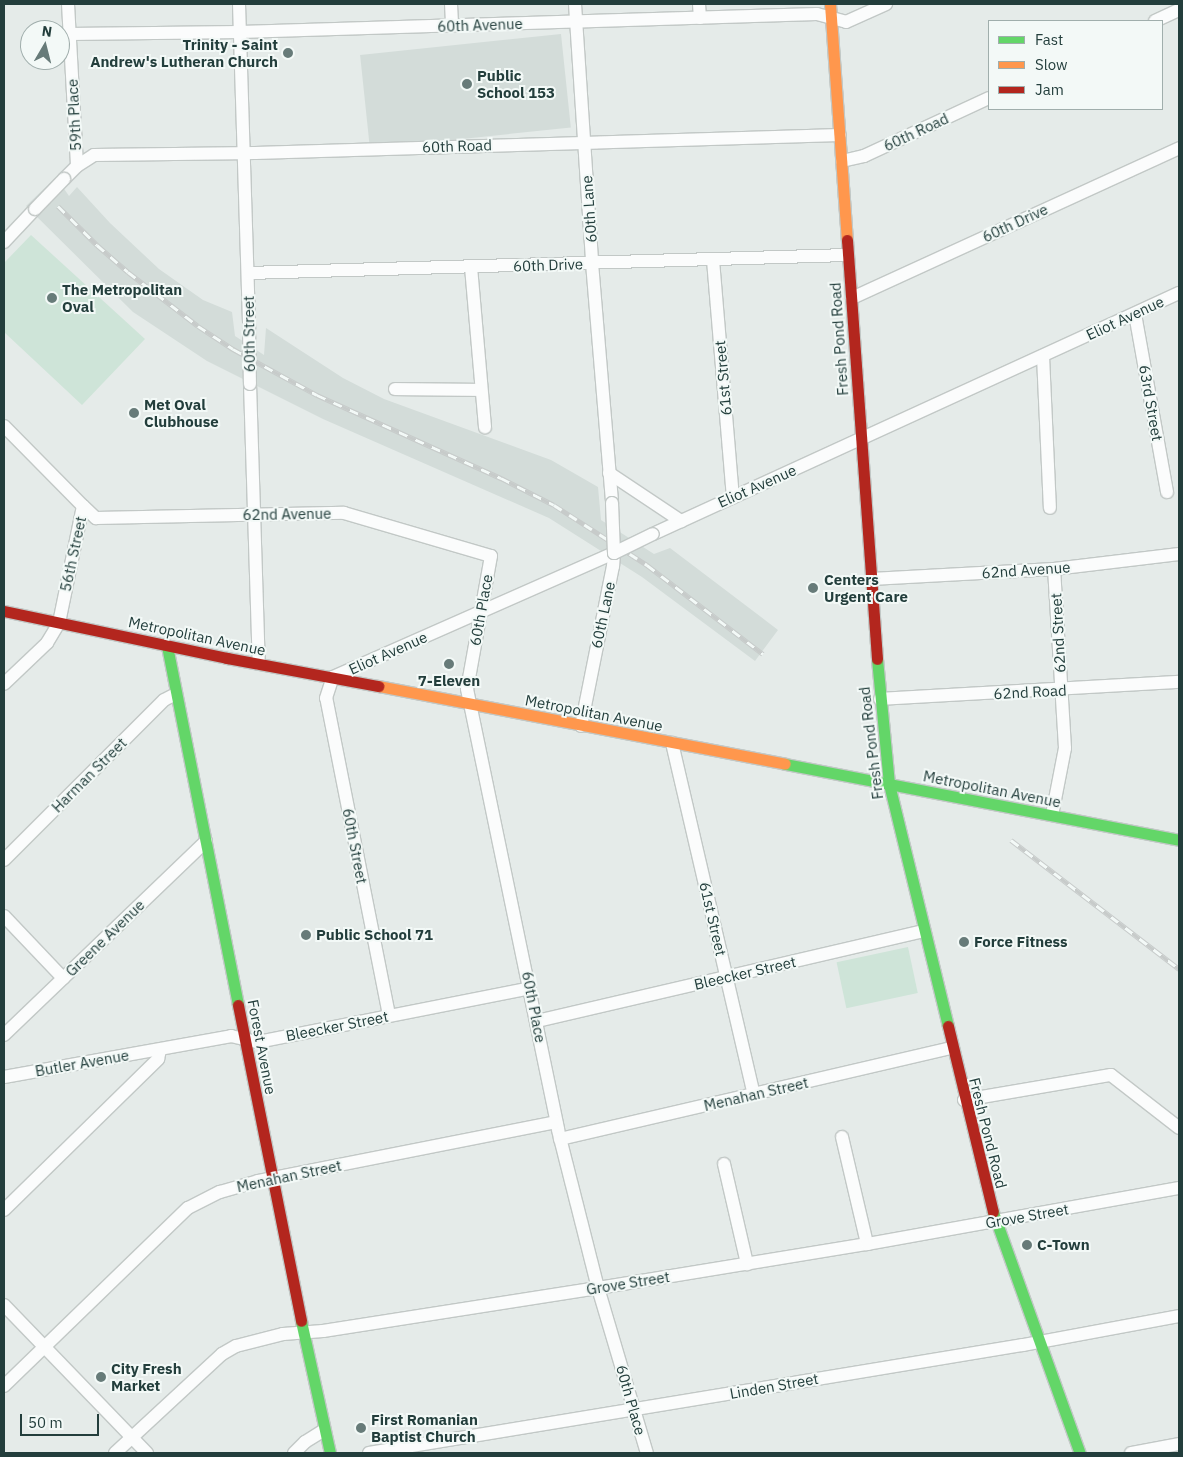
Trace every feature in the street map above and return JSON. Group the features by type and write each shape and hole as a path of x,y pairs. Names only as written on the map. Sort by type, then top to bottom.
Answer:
{"main road":[{"name":"Fresh Pond Road","path":"830,4 880,699 889,784 995,1222 1080,1453"},
{"name":"Metropolitan Avenue","path":"4,611 167,646 407,693 471,703 581,726 1179,840"},
{"name":"Forest Avenue","path":"167,646 303,1333 330,1453"}],"street":[{"name":"59th Place","path":"68,4 69,20"},
{"name":"60th Street","path":"239,4 259,664"},
{"path":"451,4 452,26"},
{"name":"60th Lane","path":"575,4 592,263 610,473 614,553 581,726"},
{"path":"699,4 700,18"},
{"name":"60th Avenue","path":"70,34 240,32 817,14 846,22 886,4"},
{"path":"1157,20 1179,10"},
{"name":"59th Place","path":"70,50 77,166"},
{"name":"60th Road","path":"842,161 864,156 988,98"},
{"name":"60th Road","path":"4,242 77,166 94,155 244,153 840,135"},
{"name":"60th Drive","path":"852,298 1179,148"},
{"name":"60th Drive","path":"248,273 848,255"},
{"name":"61st Street","path":"713,260 733,497"},
{"path":"471,267 485,427"},
{"name":"Eliot Avenue","path":"333,677 614,553 1179,293"},
{"name":"63rd Street","path":"1135,314 1167,492"},
{"path":"1043,356 1050,508"},
{"path":"394,390 481,390"},
{"name":"56th Street","path":"4,426 83,506 59,623"},
{"path":"610,473 681,521"},
{"name":"62nd Avenue","path":"83,506 96,518 344,513 491,556"},
{"name":"62nd Avenue","path":"871,579 1054,569 1179,554"},
{"name":"60th Place","path":"491,556 479,612 467,688 560,1140 598,1288 647,1453"},
{"name":"62nd Street","path":"1052,815 1065,748 1054,569"},
{"path":"4,684 47,643 59,623"},
{"name":"60th Street","path":"333,677 326,698 389,1016"},
{"name":"62nd Road","path":"880,699 1179,682"},
{"name":"Harman Street","path":"4,860 164,700 176,694"},
{"name":"61st Street","path":"672,743 754,1094"},
{"name":"Greene Avenue","path":"4,1035 206,841"},
{"path":"4,916 63,978"},
{"name":"Bleecker Street","path":"537,1021 924,931"},
{"name":"Bleecker Street","path":"160,1050 231,1036 258,1042 530,988"},
{"name":"Menahan Street","path":"560,1140 952,1048"},
{"path":"4,1210 158,1060 160,1050"},
{"name":"Butler Avenue","path":"4,1077 160,1050"},
{"path":"964,1100 1111,1075 1179,1128"},
{"name":"Menahan Street","path":"4,1386 188,1208 220,1192 272,1179 556,1122"},
{"path":"842,1137 866,1244"},
{"path":"724,1164 747,1264"},
{"name":"Grove Street","path":"115,1453 222,1354 236,1346 283,1334 303,1333 747,1264 995,1222 1179,1188"},
{"path":"4,1305 147,1453"},
{"name":"Linden Street","path":"369,1453 1039,1342 1179,1316"},
{"path":"294,1453 305,1442 324,1430"},
{"path":"1131,1453 1179,1444"}],"shaded area":[{"name":"Public School 153","path":"561,34 571,127 370,149 360,55"},
{"path":"56,177 69,196 77,187 110,223 159,269 203,300 232,312 235,336 264,355 266,328 343,378 384,399 551,460 598,487 601,520 654,554 670,548 778,630 755,661 642,577 549,518 323,419 207,361 133,312 26,206"}],"green space":[{"name":"The Metropolitan Oval","path":"31,235 145,339 82,405 4,332 4,263"},
{"path":"908,947 918,993 846,1008 837,962"}],"railway":[{"path":"58,206 97,245 128,272 198,326 233,349 317,395 501,478 554,505 647,565 763,654"},
{"path":"1011,840 1179,969"}],"traffic: fast":[{"path":"167,646 238,1005"},
{"path":"877,659 889,784 948,1026"},
{"path":"785,764 1179,840"},
{"path":"993,1212 1080,1453"},
{"path":"301,1321 330,1453"}],"traffic: slow":[{"path":"830,4 847,240"},
{"path":"378,686 785,764"}],"traffic: jam":[{"path":"847,240 877,659"},
{"path":"4,611 227,658 378,686"},
{"path":"238,1005 301,1321"},
{"path":"948,1026 993,1212"}],"place":[{"name":"Trinity - Saint Andrew's Lutheran Church","path":"288,53"},
{"name":"Public School 153","path":"467,84"},
{"name":"The Metropolitan Oval","path":"52,298"},
{"name":"Met Oval Clubhouse","path":"134,413"},
{"name":"Centers Urgent Care","path":"813,588"},
{"name":"7-Eleven","path":"449,664"},
{"name":"Public School 71","path":"306,935"},
{"name":"Force Fitness","path":"964,942"},
{"name":"C-Town","path":"1027,1245"},
{"name":"City Fresh Market","path":"101,1377"},
{"name":"First Romanian Baptist Church","path":"361,1428"}]}
